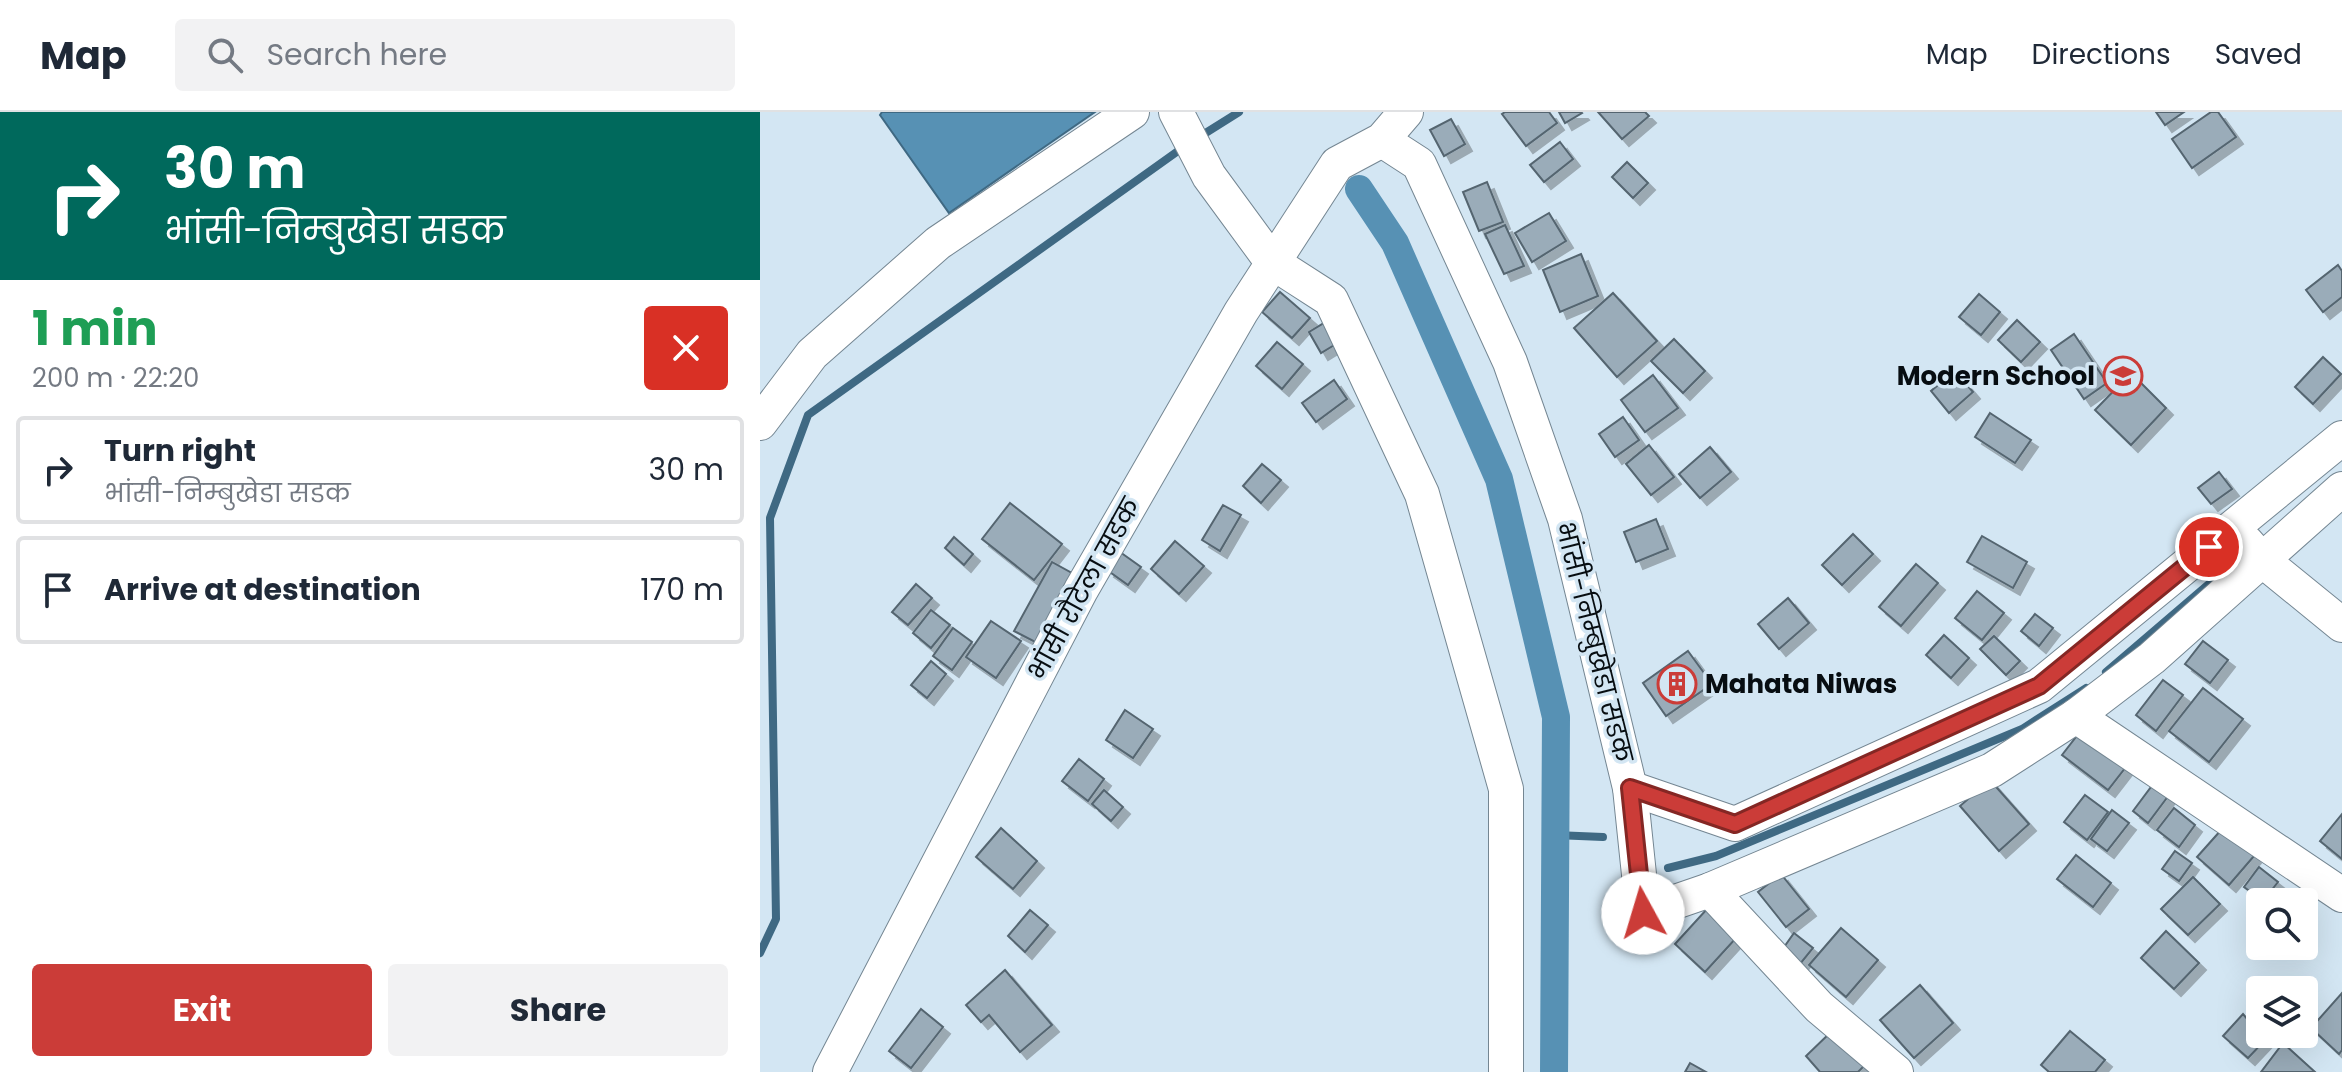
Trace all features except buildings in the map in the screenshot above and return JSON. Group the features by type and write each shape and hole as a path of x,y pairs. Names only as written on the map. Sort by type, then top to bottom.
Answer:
{"street":[{"path":"760,423 812,354 938,243 1132,112"},
{"path":"1176,112 1209,176 1272,262 1331,300 1422,494 1506,789 1506,1072"},
{"path":"1382,140 1406,112"},
{"name":"भांसी रौटेला सडक","path":"830,1072 1081,590 1272,262 1337,164 1382,140"},
{"name":"भांसी-निम्बुखेडा सडक","path":"1382,140 1419,164 1510,362 1565,519 1630,788 1735,824 2039,686 2342,438"},
{"path":"1630,788 1643,913 1710,890 1992,770 2076,716 2152,658 2342,489"},
{"path":"2233,527 2261,559 2342,625"},
{"path":"2076,716 2342,895"},
{"path":"1710,890 1819,1007 1896,1072"}],"water":[{"path":"882,112 1095,112 949,213 880,115"}],"waterway":[{"path":"1196,139 1239,112"},
{"path":"760,953 776,919 770,518 808,415 1185,146"},
{"path":"1359,189 1395,243 1499,479 1556,717 1554,1072"},
{"path":"2106,672 2245,553"},
{"path":"1668,868 1716,856 2022,729 2086,688"},
{"path":"1555,835 1603,837"}],"place":[{"name":"Modern School","path":"2123,376"},
{"name":"Mahata Niwas","path":"1677,684"}],"route":[{"path":"1643,913 1630,788 1735,824 2039,686 2209,547"}]}
